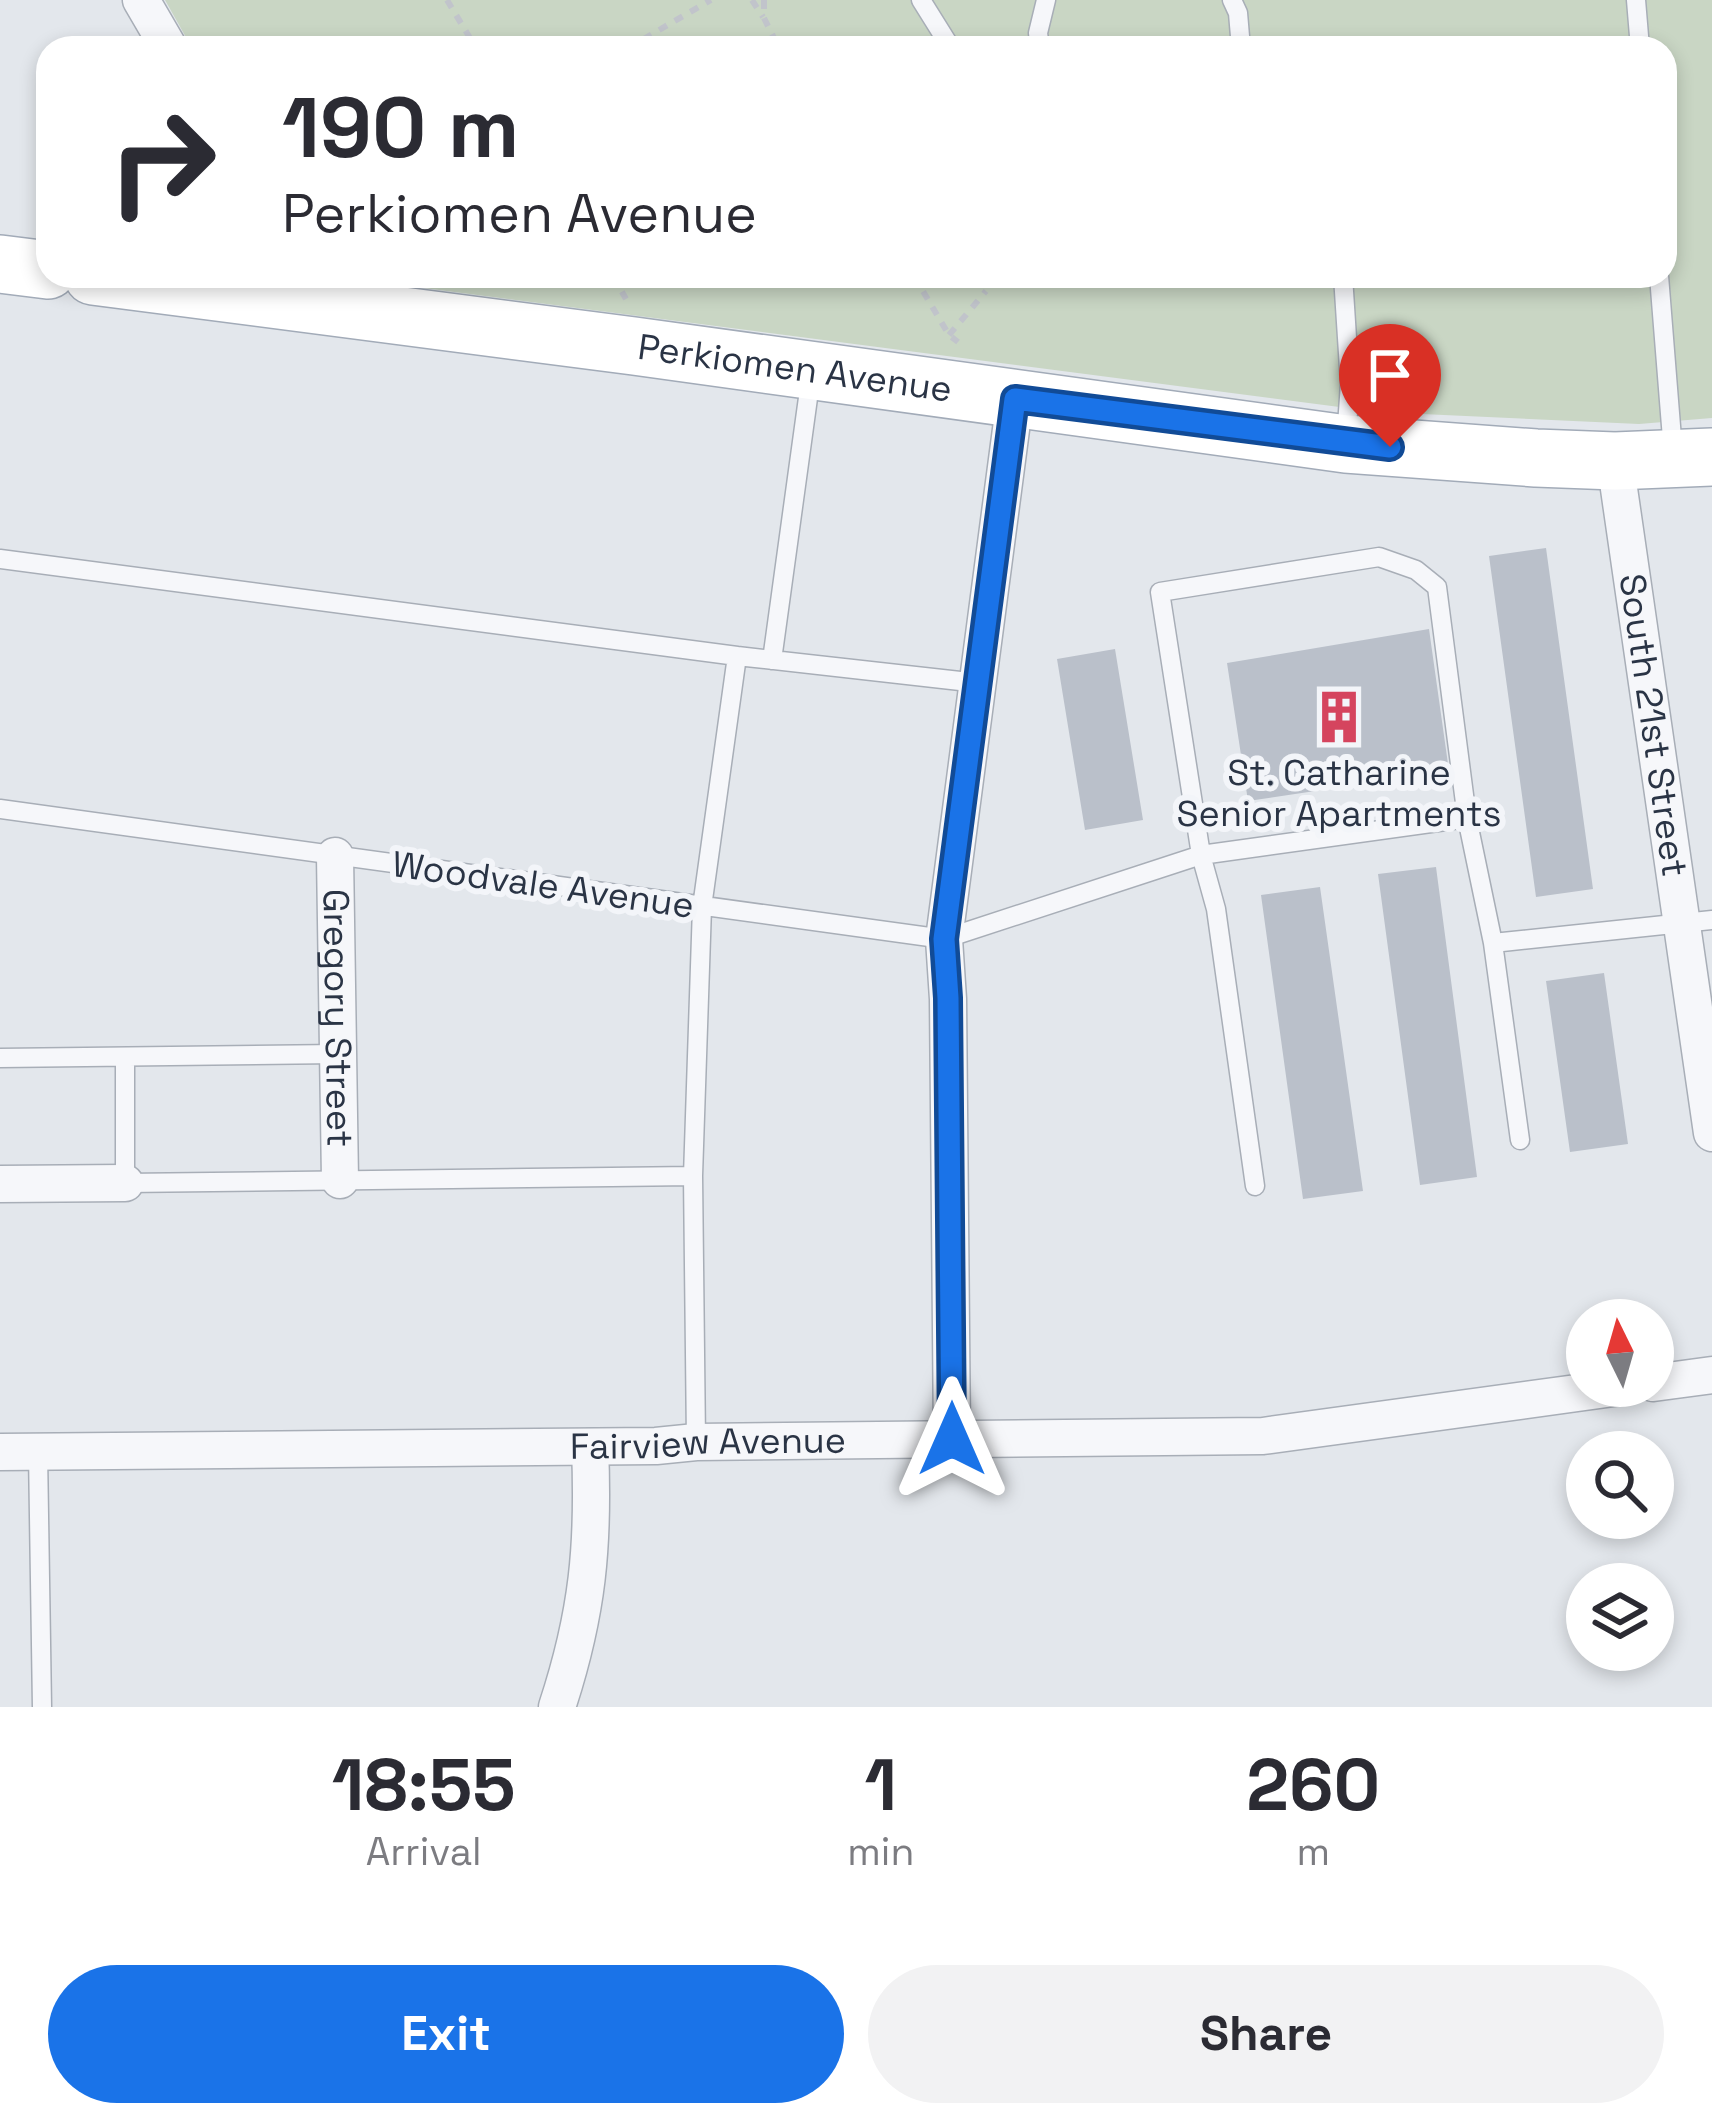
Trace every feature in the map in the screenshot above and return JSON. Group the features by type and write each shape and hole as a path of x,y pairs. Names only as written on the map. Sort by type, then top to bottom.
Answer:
{"main road":[{"path":"0,264 36,268"},
{"name":"Perkiomen Avenue","path":"267,288 311,291 812,371 1346,444 1615,461 1693,457"}],"street":[{"path":"141,0 162,36"},
{"path":"952,1439 944,939 978,683 997,397"},
{"name":"South 21st Street","path":"1615,461 1697,922 1712,1133"},
{"name":"Gregory Street","path":"335,856 340,1180"},
{"path":"0,1184 125,1184"},
{"path":"1674,1380 1712,1375"},
{"name":"Fairview Avenue","path":"0,1452 1263,1436 1566,1394"},
{"path":"557,1707 575,1652 588,1581 593,1518 590,1447"}],"lane":[{"path":"1038,36 1046,0"},
{"path":"1232,0 1240,36"},
{"path":"1636,0 1639,36"},
{"path":"922,1 944,36"},
{"path":"1344,288 1350,384 1346,444"},
{"path":"1661,288 1693,457"},
{"path":"772,660 812,371"},
{"path":"1255,1186 1216,909 1202,855 1160,592 1379,557 1416,570 1437,587 1467,818 1492,944 1520,1140"},
{"path":"0,559 736,656 978,683"},
{"path":"697,1442 693,1176 702,907 736,656"},
{"name":"Woodvale Avenue","path":"0,808 944,939"},
{"path":"944,939 1202,855 1467,818"},
{"path":"1492,944 1697,922"},
{"path":"0,1058 338,1054"},
{"path":"125,1057 125,1184 693,1176"},
{"path":"38,1452 42,1707"}],"path":[{"path":"447,0 469,36"},
{"path":"649,36 711,0"},
{"path":"752,0 773,36"},
{"path":"764,0 764,18"},
{"path":"921,288 949,335 964,347 983,352 997,397"},
{"path":"949,335 986,291"}],"green space":[{"path":"165,0 1712,0 1712,418 1639,424 1378,412 424,288 1677,288 1677,36 185,36"}],"building":[{"path":"1546,548 1593,889 1536,897 1489,556"},
{"name":"St. Catharine Senior Apartments","path":"1429,629 1449,771 1248,801 1227,663"},
{"path":"1115,649 1143,820 1085,830 1057,659"},
{"path":"1436,867 1477,1177 1420,1185 1378,874"},
{"path":"1320,887 1363,1191 1303,1199 1261,895"},
{"path":"1604,973 1628,1144 1570,1152 1546,981"}],"place":[{"name":"St. Catharine Senior Apartments","path":"1339,717"}],"route":[{"path":"952,1439 944,939 1015,399 1390,447"}]}
